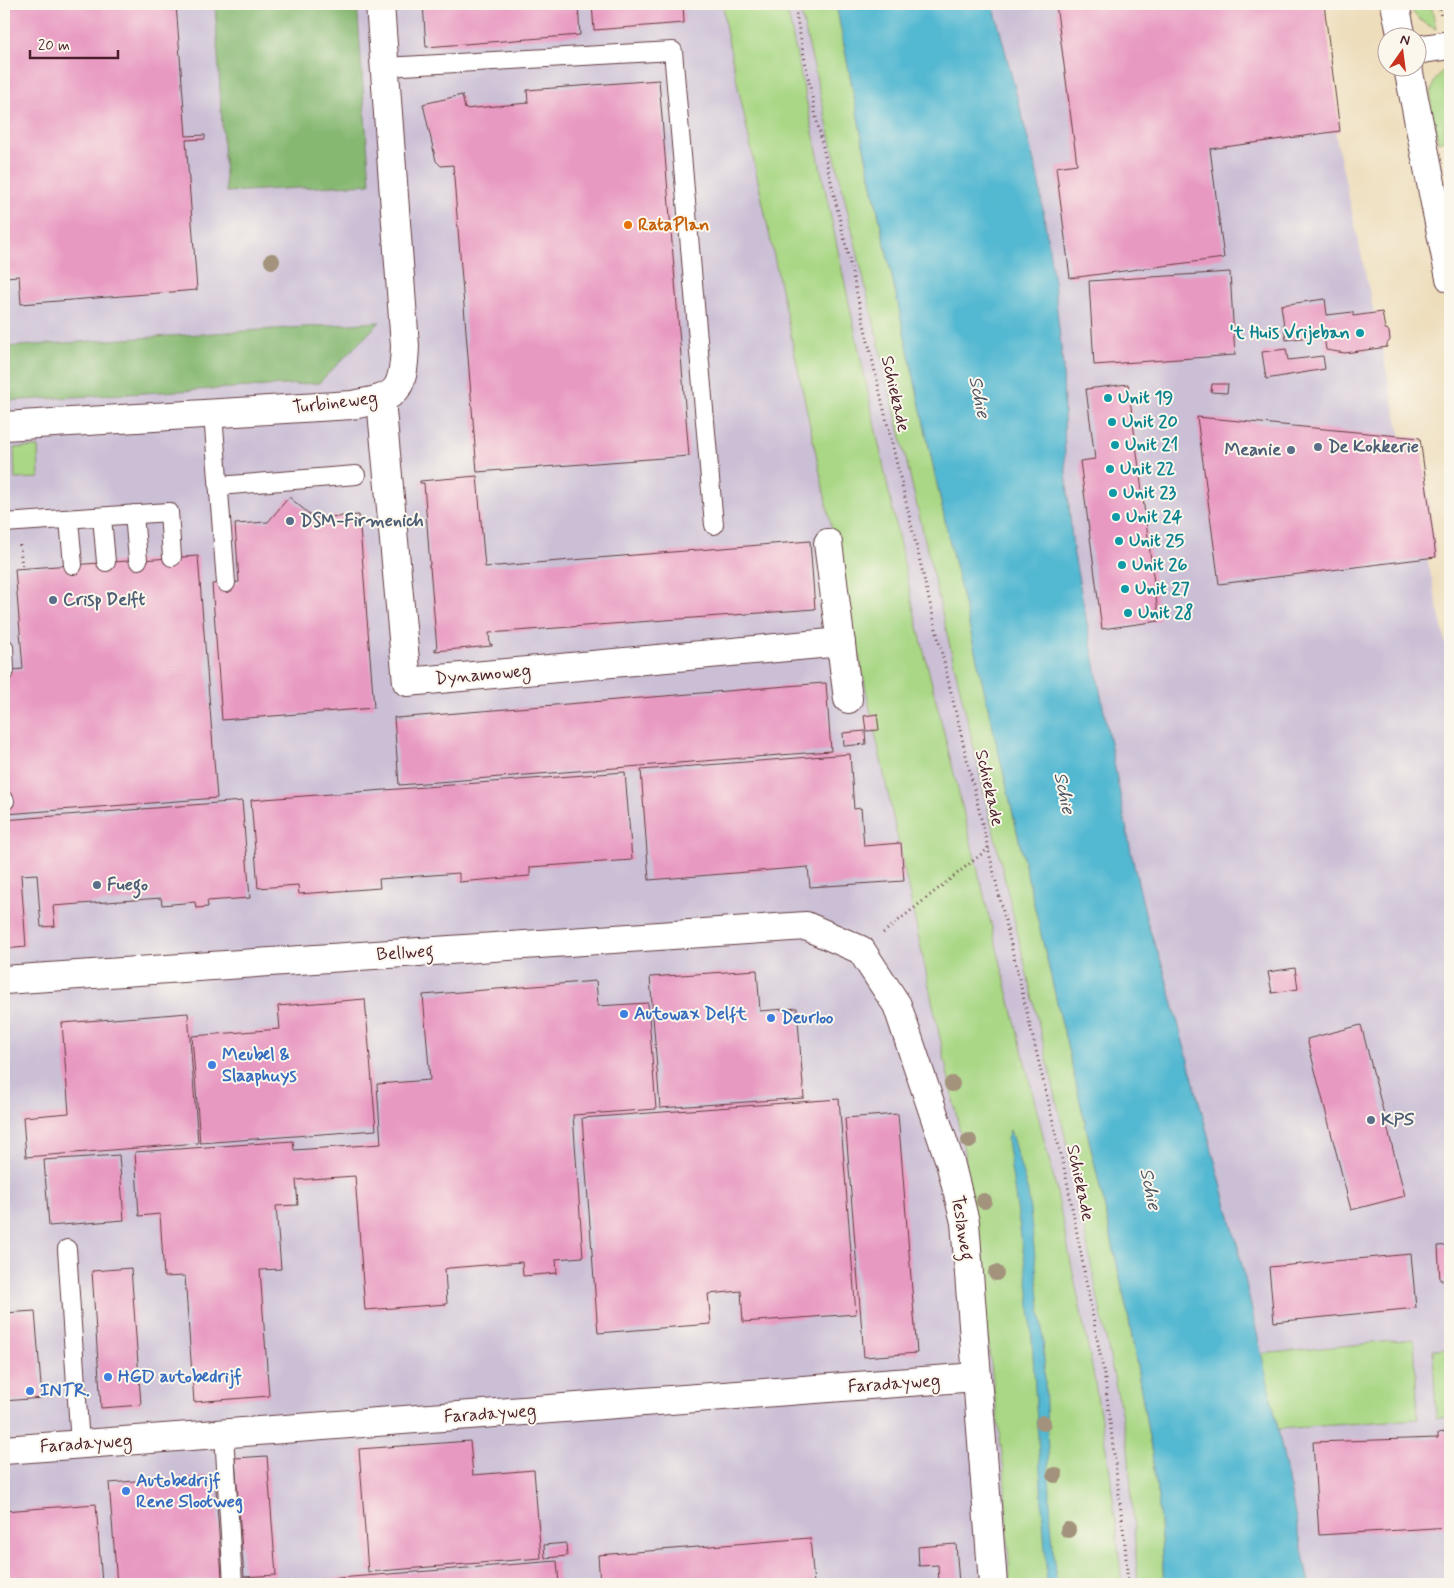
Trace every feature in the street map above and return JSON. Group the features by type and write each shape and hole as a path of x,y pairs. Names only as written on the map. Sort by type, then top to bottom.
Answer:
{"street":[{"name":"Turbineweg","path":"4,426 352,405 381,400 393,394 401,380 405,346 380,4"},
{"path":"1395,4 1400,28"},
{"path":"1426,48 1450,44"},
{"path":"1410,78 1450,278"},
{"name":"Dynamoweg","path":"381,400 407,682 841,642"},
{"path":"828,543 848,699"},
{"name":"Bellweg","path":"4,980 806,926 861,950"},
{"name":"Teslaweg","path":"861,950 897,1005 950,1162 965,1222 993,1584"},
{"name":"Faradayweg","path":"4,1450 976,1377"}],"lane":[{"path":"386,67 673,51 714,525"},
{"path":"213,414 226,583"},
{"path":"218,486 356,475"},
{"path":"4,524 169,512 172,557"},
{"path":"134,514 138,560"},
{"path":"102,517 106,562"},
{"path":"69,519 73,565"},
{"path":"4,647 5,671"},
{"path":"67,1250 80,1445"},
{"path":"224,1434 233,1584"}],"path":[{"name":"Schiekade","path":"794,4 816,117 876,376 1067,1181 1105,1380 1125,1544 1128,1584"},
{"path":"861,950 989,848"}],"shaded area":[{"path":"4,4 1307,4 1450,664 1450,1584 4,1584"}],"green space":[{"path":"215,4 357,4 370,184 226,192"},
{"path":"723,4 786,4 914,611 1056,1188 1093,1372 1110,1472 1122,1584 1010,1584 1004,1471 965,1156 726,30"},
{"path":"799,4 836,4 864,148 951,548 1104,1204 1129,1320 1152,1454 1159,1507 1164,1584 1138,1584 1128,1447 1066,1140"},
{"path":"1409,4 1431,4 1436,29 1420,20 1413,13"},
{"path":"1445,69 1450,89 1450,101 1444,140 1438,142 1432,112 1431,94 1433,85"},
{"path":"380,322 319,383 4,401 4,347"},
{"path":"38,447 39,478 15,479 14,448"},
{"path":"1414,1339 1418,1419 1278,1429 1261,1354"},
{"path":"1450,1349 1450,1417 1436,1418 1433,1350"}],"water":[{"name":"Schie","path":"836,4 993,4 1038,178 1054,281 1063,366 1065,461 1073,550 1132,857 1148,925 1163,967 1238,1247 1278,1429 1309,1584 1164,1584 1159,1507 1152,1454 1129,1320 1104,1204 951,548 864,148"},
{"path":"1010,1130 1028,1192 1035,1257 1043,1337 1051,1521 1056,1584 1047,1584 1029,1291 1007,1140"}],"building":[{"path":"4,4 176,4 186,136 205,135 205,139 186,140 197,290 21,304 19,276 4,277"},
{"path":"423,4 578,4 580,35 426,47"},
{"path":"592,4 683,4 684,23 594,30"},
{"path":"1056,4 1324,4 1340,131 1210,149 1224,258 1070,278 1056,167 1077,164"},
{"path":"659,80 689,456 477,472 453,165 441,166 436,161 423,104 462,95 465,109 528,103 527,90"},
{"path":"1230,272 1235,355 1094,365 1089,281"},
{"path":"1325,299 1327,315 1353,312 1353,316 1382,312 1385,329 1389,332 1390,340 1387,347 1345,353 1326,350 1324,335 1286,340 1281,305"},
{"path":"1286,349 1288,360 1323,356 1325,369 1266,379 1262,352"},
{"path":"1128,384 1159,621 1102,629 1080,461 1095,459 1086,389"},
{"path":"1212,384 1228,384 1227,393 1211,392"},
{"path":"1197,417 1420,438 1436,557 1219,584"},
{"path":"477,476 485,567 810,541 815,609 489,633 490,645 492,644 492,646 435,651 437,649 429,567 424,483 420,483 420,481"},
{"path":"289,497 314,518 359,515 374,708 222,720 212,584 239,582 235,524 268,522"},
{"path":"198,556 217,798 6,814 4,786 4,671 23,669 15,569"},
{"path":"826,683 831,751 399,785 394,717"},
{"path":"877,714 879,730 866,731 864,716"},
{"path":"865,731 866,744 844,746 843,733"},
{"path":"850,754 854,809 861,808 864,846 901,843 904,881 810,887 808,867 649,880 641,770"},
{"path":"625,772 632,860 530,867 530,876 459,882 459,873 379,879 380,888 299,894 298,885 258,888 251,800"},
{"path":"242,801 250,898 207,901 208,907 196,908 195,902 162,905 161,898 53,906 55,926 41,927 37,874 21,875 26,947 4,949 4,820"},
{"path":"1295,968 1298,989 1272,993 1268,972"},
{"path":"757,970 760,1011 797,1008 804,1098 660,1108 650,977"},
{"path":"596,981 598,1006 648,1003 656,1109 573,1115 583,1257 556,1259 557,1273 523,1276 522,1262 449,1268 445,1269 447,1304 365,1310 355,1176 296,1180 298,1205 276,1206 281,1269 260,1270 269,1396 194,1402 185,1276 164,1277 160,1214 139,1216 135,1152 293,1141 294,1150 381,1144 377,1084 430,1080 423,995"},
{"path":"365,999 376,1130 200,1143 192,1036 280,1029 278,1006"},
{"path":"188,1013 198,1143 26,1157 23,1117 69,1113 62,1023"},
{"path":"1361,1025 1405,1196 1351,1210 1307,1039"},
{"path":"839,1099 856,1314 743,1322 741,1291 708,1294 711,1324 598,1333 582,1118"},
{"path":"898,1114 917,1353 864,1357 845,1118"},
{"path":"119,1155 124,1220 49,1226 44,1160"},
{"path":"1450,1245 1450,1316 1448,1316 1445,1280 1440,1280 1438,1246"},
{"path":"1411,1254 1416,1308 1274,1322 1269,1267"},
{"path":"131,1268 141,1405 101,1408 92,1271"},
{"path":"35,1311 42,1398 4,1401 4,1313"},
{"path":"1450,1431 1450,1527 1319,1535 1313,1442 1438,1438 1438,1433"},
{"path":"470,1441 473,1475 534,1470 541,1558 368,1572 359,1449"},
{"path":"267,1456 276,1575 244,1577 235,1458"},
{"path":"215,1475 222,1578 117,1584 109,1483"},
{"path":"96,1504 102,1584 4,1584 4,1511"},
{"path":"810,1538 814,1584 600,1584 598,1555"},
{"path":"566,1543 567,1556 545,1558 544,1545"},
{"path":"956,1544 959,1584 939,1584 938,1565 919,1566 918,1547"},
{"path":"557,1561 559,1584 287,1584 287,1582"}],"place":[{"name":"RataPlan","path":"628,225"},
{"name":"'t Huis Vrijeban","path":"1360,333"},
{"name":"Unit 19","path":"1108,398"},
{"name":"Unit 20","path":"1112,422"},
{"name":"Unit 21","path":"1115,445"},
{"name":"De Kokkerie","path":"1318,447"},
{"name":"Meanie","path":"1291,450"},
{"name":"Unit 22","path":"1110,469"},
{"name":"Unit 23","path":"1113,493"},
{"name":"Unit 24","path":"1116,517"},
{"name":"DSM-Firmenich","path":"290,521"},
{"name":"Unit 25","path":"1119,541"},
{"name":"Unit 26","path":"1122,565"},
{"name":"Unit 27","path":"1125,589"},
{"name":"Crisp Delft","path":"53,600"},
{"name":"Unit 28","path":"1128,613"},
{"name":"Fuego","path":"97,885"},
{"name":"Autowax Delft","path":"624,1014"},
{"name":"Deurloo","path":"771,1018"},
{"name":"Meubel & Slaaphuys","path":"212,1065"},
{"name":"KPS","path":"1371,1120"},
{"name":"HGD autobedrijf","path":"108,1377"},
{"name":"INTR.","path":"30,1391"},
{"name":"Autobedrijf Rene Slootweg","path":"126,1491"}]}
